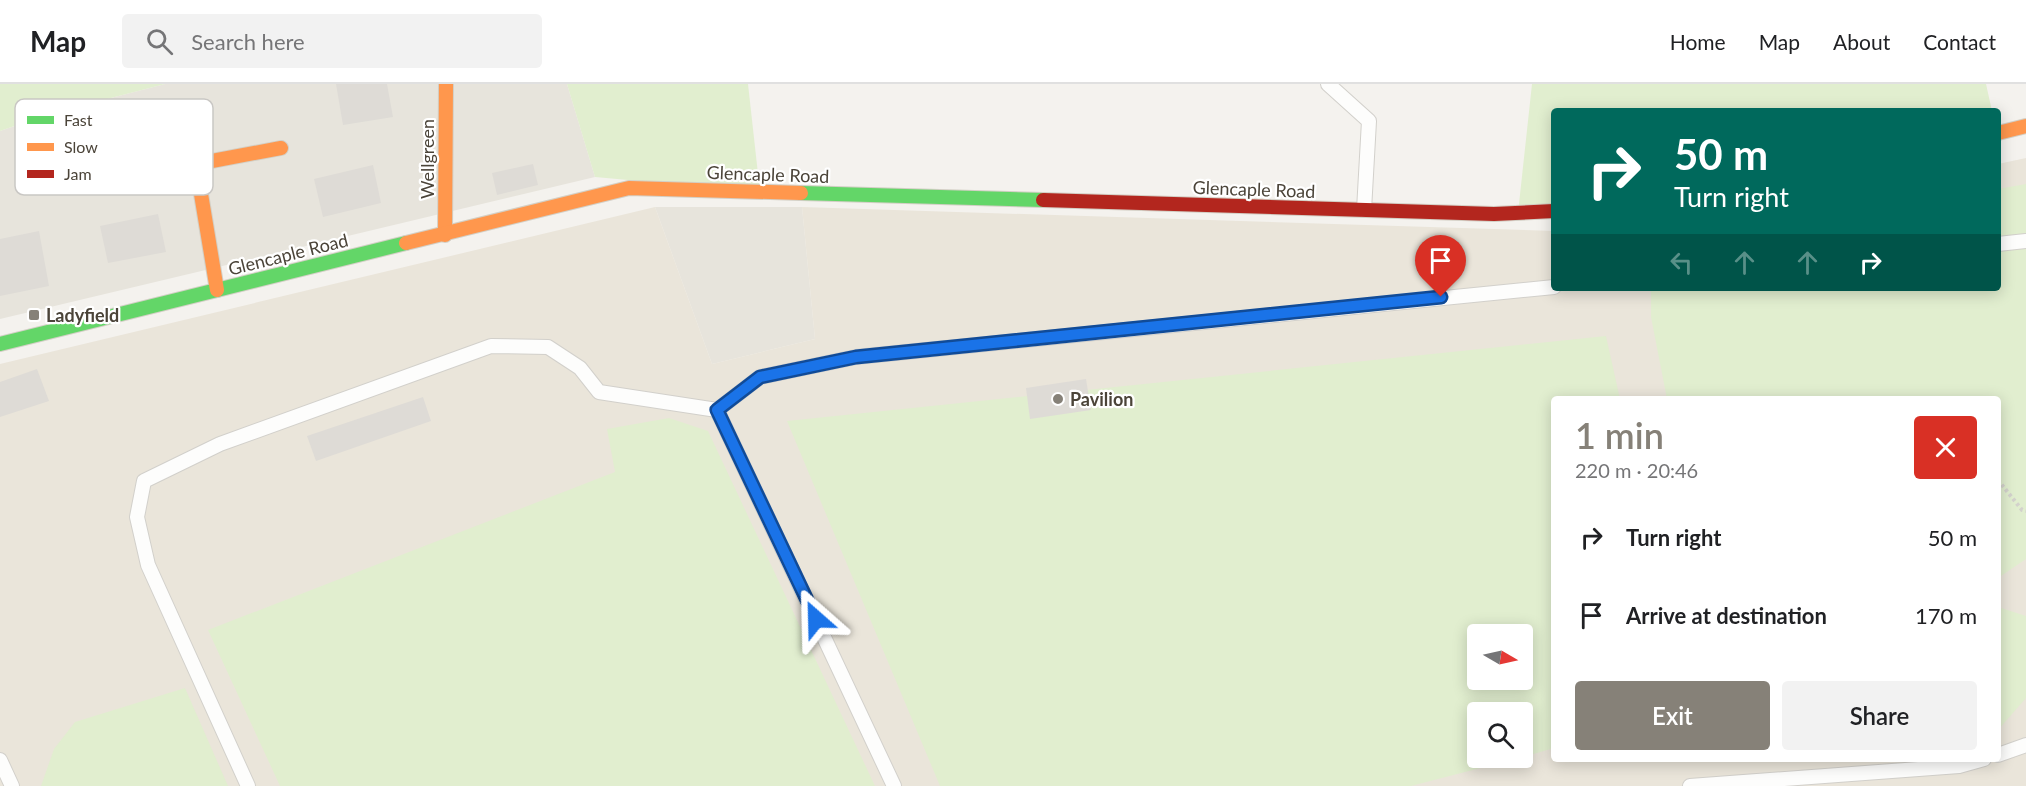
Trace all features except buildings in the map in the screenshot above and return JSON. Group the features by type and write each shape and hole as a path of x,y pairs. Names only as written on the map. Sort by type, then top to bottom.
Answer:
{"main road":[{"name":"Wellgreen","path":"445,235 446,84"},
{"path":"2001,132 2026,126"},
{"path":"213,161 280,148"},
{"name":"Glencaple Road","path":"0,344 629,188 1494,214 1551,211"},
{"path":"201,195 217,290"}],"lane":[{"path":"1328,84 1369,121 1364,210"},
{"path":"2001,244 2026,241"},
{"path":"248,786 148,565 136,517 144,481 219,444 491,346 548,347 580,368 599,392 717,410 760,377 856,357 1551,286"},
{"path":"717,410 894,786"},
{"path":"2001,754 2025,748"},
{"path":"0,760 12,786"},
{"path":"1690,786 1774,783 1959,766 1973,762"}],"path":[{"path":"2001,484 2022,510 2026,511"}],"shaded area":[{"path":"165,84 567,84 595,177 0,319 0,131 15,126 15,195 213,195 213,99 107,99"},
{"path":"2026,158 2026,786 0,786 0,364 655,207 712,364 815,339 802,207 1551,231 1551,291 2001,291 2001,163"},
{"path":"655,207 802,207 815,339 712,364"}],"green space":[{"path":"0,84 165,84 107,99 15,99 15,126 0,131"},
{"path":"567,84 748,84 760,192 595,177"},
{"path":"1532,84 1986,84 1991,108 1551,108 1551,211 1518,213"},
{"path":"2026,184 2026,559 2001,576 2001,396 1666,396 1651,317 1651,291 2001,291 2001,188"},
{"path":"1606,336 1619,396 1551,396 1551,749 1533,754 1533,702 1467,702 1467,768 1480,768 1411,786 940,786 787,421"},
{"path":"669,418 708,431 875,786 280,786 208,630 615,472 607,429"},
{"path":"2001,608 2026,616 2026,698 2001,727"},
{"path":"185,688 228,786 41,786 54,749 75,722"}],"traffic: fast":[{"path":"801,193 1043,200"},
{"path":"0,344 406,243"}],"traffic: slow":[{"path":"445,235 446,84"},
{"path":"2001,132 2026,126"},
{"path":"213,161 281,148"},
{"path":"406,243 629,188 801,193"},
{"path":"201,195 217,290"}],"traffic: jam":[{"path":"1043,200 1494,214 1551,211"}],"place":[{"name":"Ladyfield","path":"34,315"},
{"name":"Pavilion","path":"1058,399"}],"route":[{"path":"816,619 717,410 760,377 856,357 1441,297"}]}
